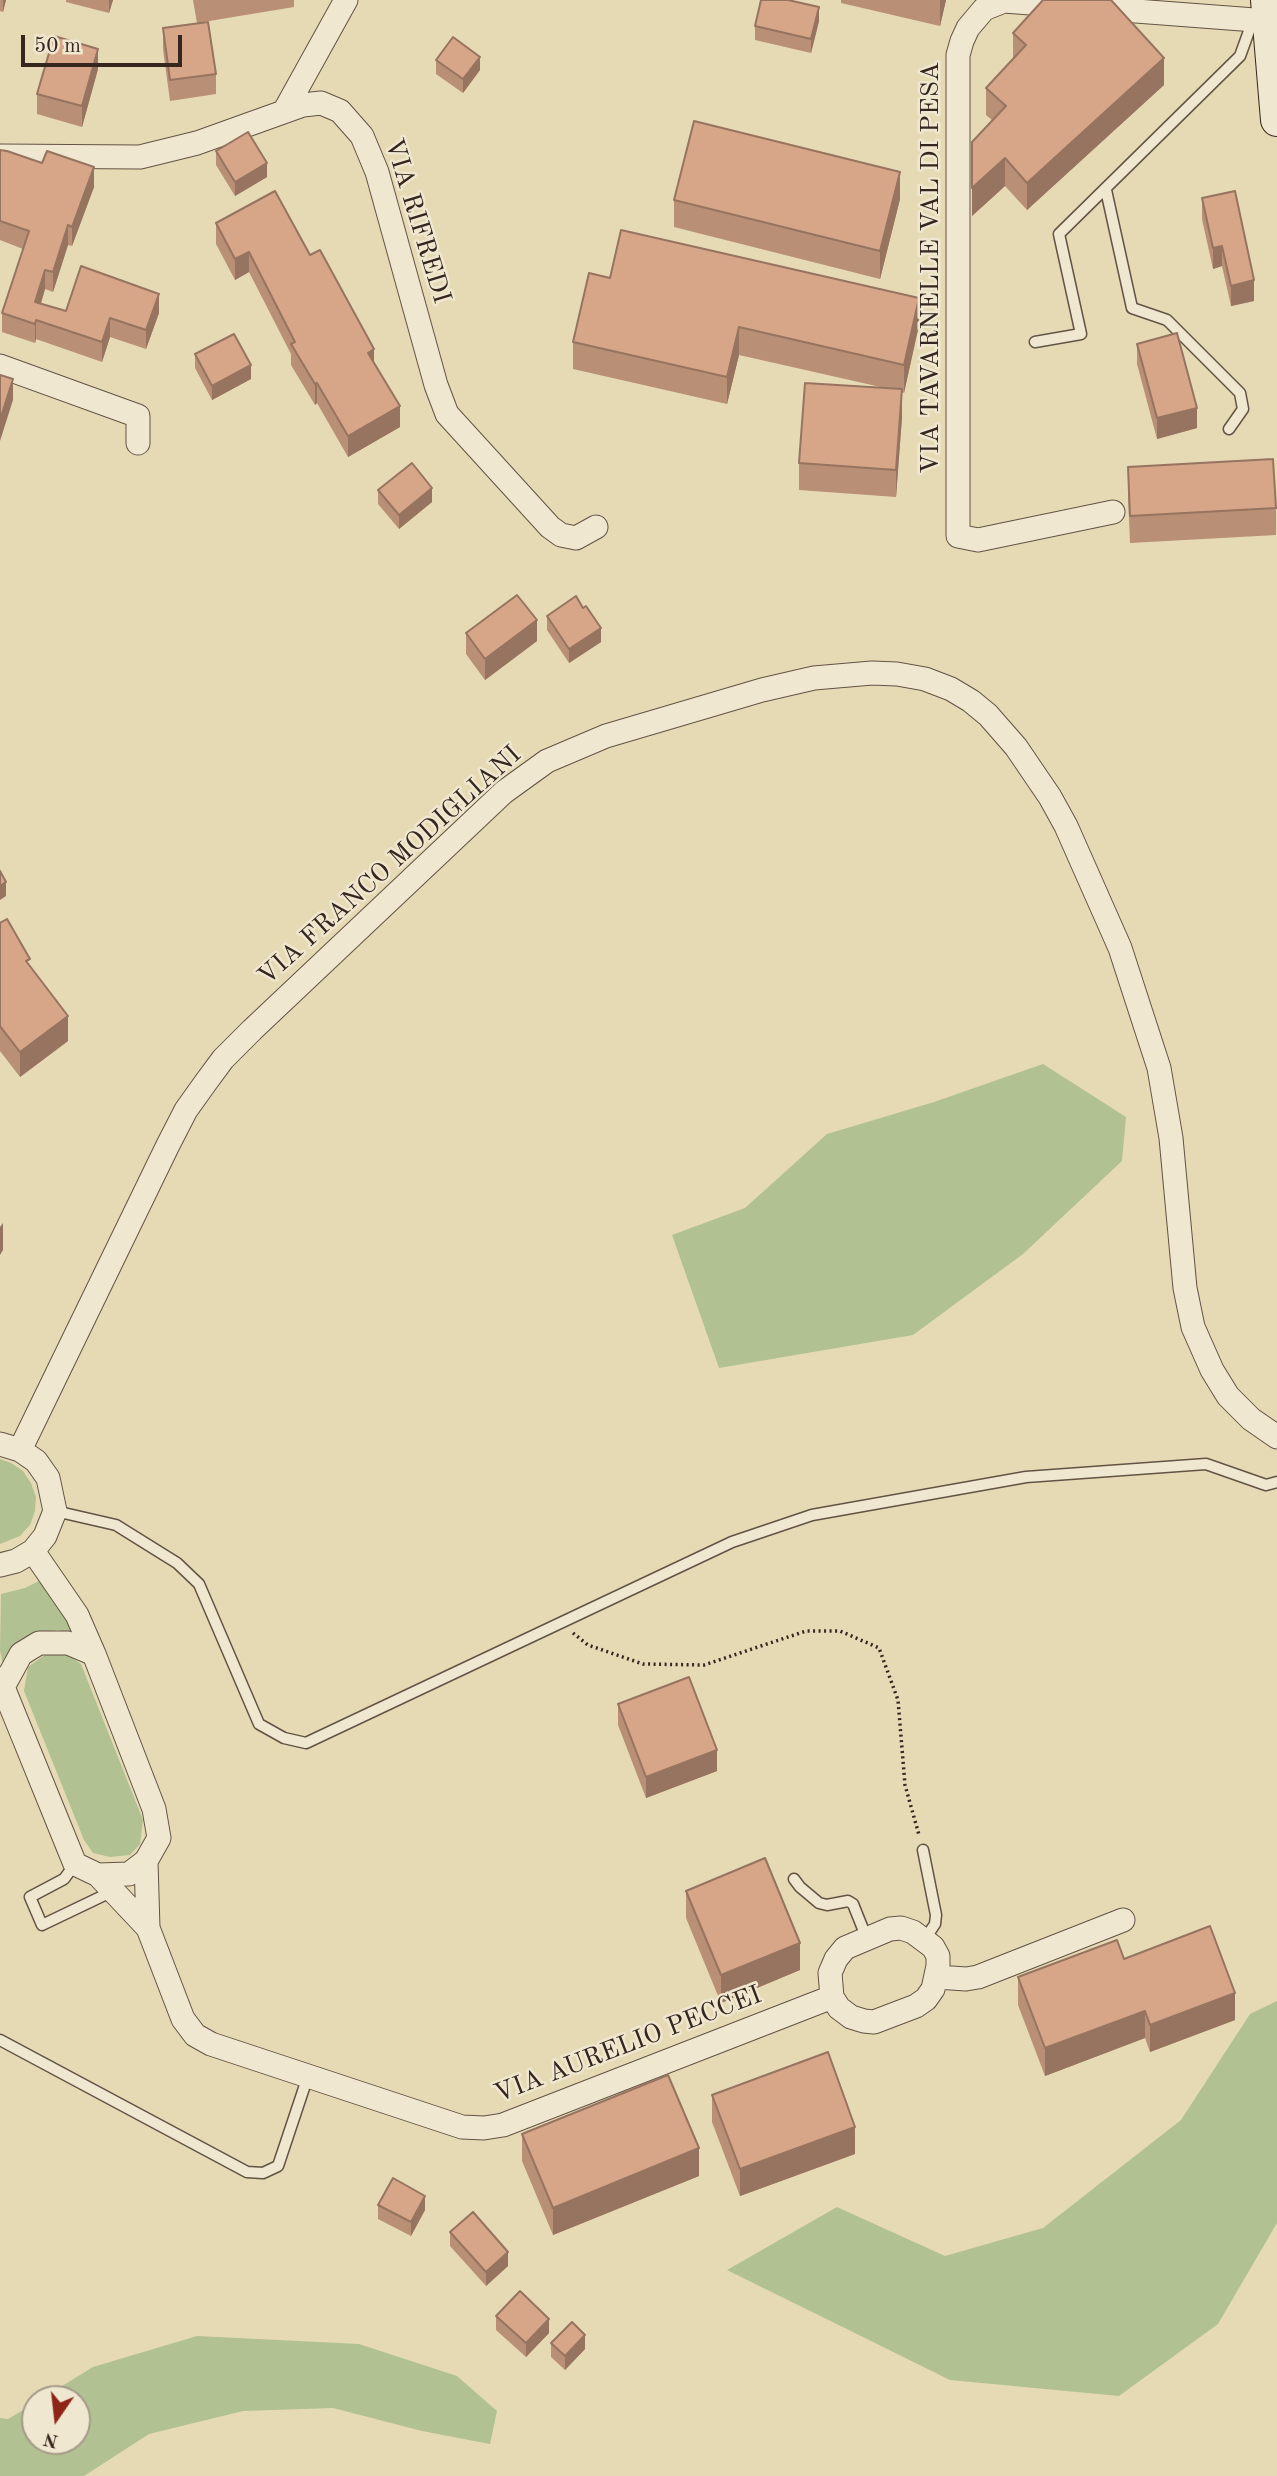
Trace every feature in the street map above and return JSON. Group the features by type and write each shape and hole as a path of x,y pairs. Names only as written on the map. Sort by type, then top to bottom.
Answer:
{"street":[{"path":"285,110 346,0"},
{"name":"VIA TAVARNELLE VAL DI PESA","path":"1113,512 978,540 958,536 958,55 962,41 968,28 984,9 1004,1 1263,14"},
{"path":"1263,14 1277,120"},
{"name":"VIA RIFREDI","path":"0,156 140,157 197,143 310,103 330,106 349,118 362,136 377,172 436,385 447,414 550,527 568,538 585,534 596,527"},
{"path":"0,366 138,416 138,443"},
{"name":"VIA FRANCO MODIGLIANI","path":"10,1447 186,1110 205,1082 252,1030 504,792 547,761 606,736 762,690 814,678 872,673 925,679 951,689 971,701 1010,739 1050,797 1066,826 1120,948 1159,1068 1171,1138 1185,1288 1198,1340 1228,1395 1251,1419 1277,1437"},
{"path":"0,1565 16,1561 33,1551 46,1536 55,1511 48,1478 36,1461 10,1447"},
{"path":"33,1551 77,1615 94,1654 154,1809 159,1838 146,1861 129,1874 106,1883 75,1864 3,1692 21,1654 39,1643 68,1643 94,1654"},
{"name":"VIA AURELIO PECCEI","path":"146,1861 148,1928 183,2019 195,2035 211,2044 462,2127 503,2125 832,1997"},
{"name":"VIA AURELIO PECCEI","path":"106,1883 148,1928"},
{"path":"937,1977 978,1978 1123,1920"},
{"path":"901,1928 913,1931 925,1939 937,1956 937,1977 926,1999 916,2006 874,2022 851,2017 839,2008 832,1997 830,1973 845,1948 867,1939 890,1929 901,1928"}],"lane":[{"path":"1035,342 1081,334 1059,234 1240,55 1263,14"},
{"path":"1106,190 1132,308 1167,320 1240,393 1243,409 1229,429"},
{"path":"55,1511 116,1525 177,1563 199,1584 259,1724 284,1738 306,1743 732,1542 812,1515 1026,1477 1206,1464 1266,1485 1277,1482"},
{"path":"923,1850 936,1915 935,1924 925,1939"},
{"path":"75,1864 64,1879 30,1897 43,1925 106,1883"},
{"path":"794,1879 819,1903 827,1905 848,1901 853,1904 867,1939"},
{"path":"0,2040 247,2172 263,2174 278,2166 307,2076"}],"path":[{"path":"561,1623 588,1645 643,1664 705,1665 806,1631 840,1631 879,1648 898,1700 905,1785 923,1850"}],"green space":[{"path":"1043,1064 1126,1117 1122,1161 1023,1254 913,1335 719,1368 672,1235 745,1208 827,1134 934,1102"},
{"path":"0,1459 23,1471 36,1497 30,1525 20,1536 0,1544"},
{"path":"39,1581 79,1636 58,1630 31,1634 19,1641 3,1664 0,1651 1,1594"},
{"path":"58,1652 81,1664 143,1820 140,1844 130,1855 110,1857 93,1853 84,1840 24,1691 28,1667 46,1654"},
{"path":"1277,2001 1277,2223 1218,2324 1119,2396 950,2380 727,2270 837,2207 945,2256 1043,2228 1181,2120 1250,2014"},
{"path":"197,2336 359,2344 457,2376 497,2411 490,2444 422,2431 333,2408 243,2411 149,2434 84,2476 0,2476 0,2418 8,2419 21,2411 21,2455 91,2455 91,2385 64,2385 93,2367"}],"building":[{"path":"761,0 788,0 819,7 811,39 755,26"},
{"path":"1043,0 1111,0 1164,58 1027,183 1005,158 972,188 972,142 1006,106 986,88 1026,45 1013,33"},
{"path":"208,22 216,74 170,80 163,28"},
{"path":"54,36 98,49 82,106 37,94"},
{"path":"453,37 480,57 463,79 436,60"},
{"path":"694,121 900,172 880,251 674,200"},
{"path":"248,132 267,163 235,182 216,151"},
{"path":"0,150 42,163 47,151 94,167 72,227 68,225 53,272 45,270 35,302 66,311 81,266 159,294 146,330 110,318 102,342 36,320 35,324 2,313 29,231 0,221"},
{"path":"275,191 310,255 320,250 374,349 368,353 400,406 348,436 291,344 295,342 249,252 235,259 216,223"},
{"path":"1235,191 1254,280 1231,286 1222,246 1213,248 1202,198"},
{"path":"621,230 919,298 904,365 739,327 727,377 573,342 589,273 610,278"},
{"path":"1177,333 1197,408 1157,418 1137,344"},
{"path":"234,334 251,365 212,386 195,354"},
{"path":"0,375 13,379 0,420"},
{"path":"805,383 902,389 896,470 799,463"},
{"path":"1273,459 1276,508 1130,516 1128,467"},
{"path":"412,463 432,488 399,515 378,490"},
{"path":"517,595 537,620 485,659 466,633"},
{"path":"576,596 601,628 569,649 547,616"},
{"path":"0,871 6,882 0,886"},
{"path":"7,919 30,959 26,961 68,1016 20,1052 0,1026 0,923"},
{"path":"689,1677 717,1750 646,1777 618,1704"},
{"path":"765,1858 800,1943 721,1975 686,1891"},
{"path":"1210,1926 1235,1993 1150,2025 1145,2011 1045,2048 1018,1977 1117,1940 1124,1959"},
{"path":"828,2052 855,2127 740,2169 712,2095"},
{"path":"668,2075 699,2148 553,2208 522,2134"},
{"path":"393,2178 425,2196 411,2222 378,2205"},
{"path":"473,2212 508,2252 486,2272 450,2232"},
{"path":"520,2291 549,2319 526,2343 496,2316"},
{"path":"572,2322 585,2335 565,2356 551,2343"}]}
